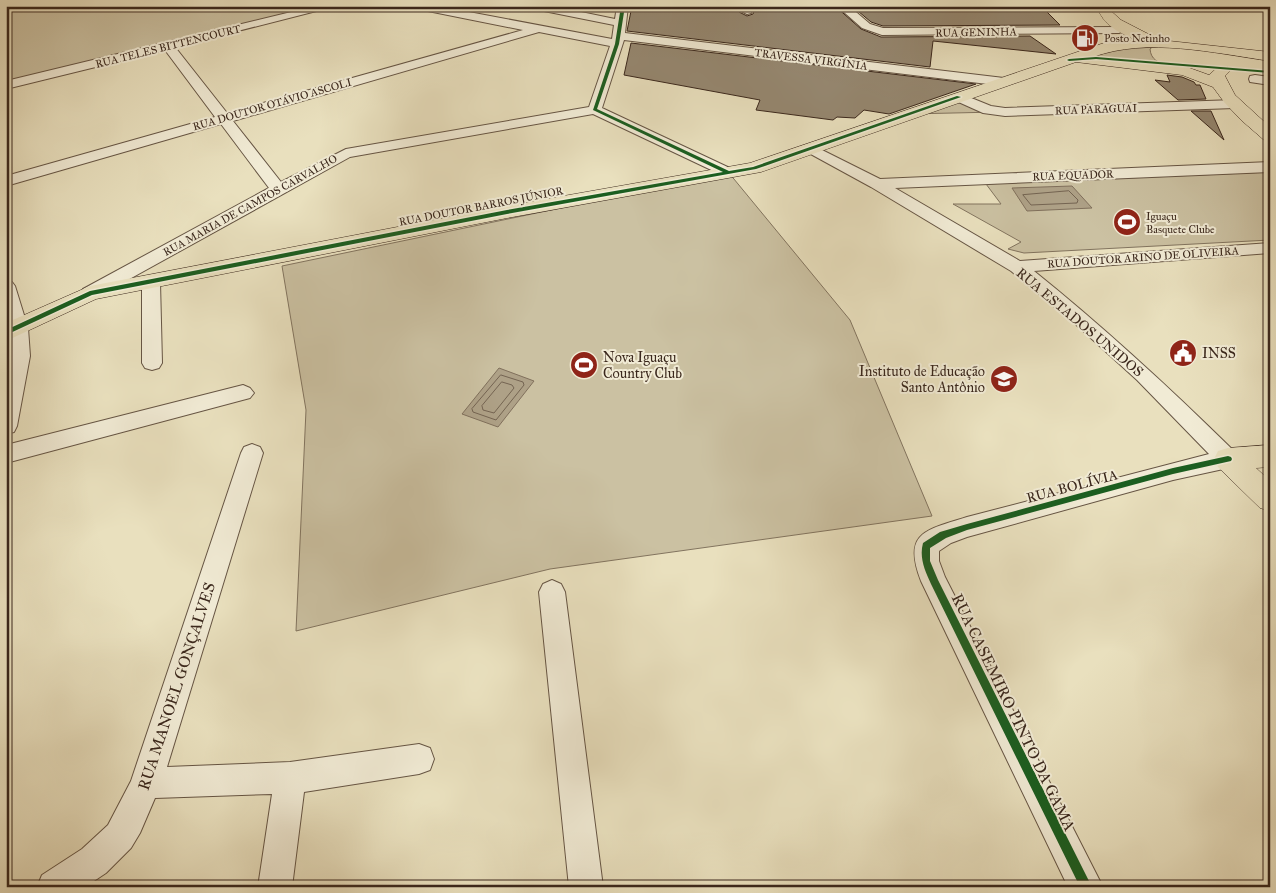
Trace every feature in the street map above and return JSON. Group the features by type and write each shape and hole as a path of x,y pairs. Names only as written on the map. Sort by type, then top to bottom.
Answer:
{"main road":[{"path":"1103,8 1119,28 1145,39 1187,45"},
{"path":"1109,46 1119,40 1119,28"},
{"name":"RUA DOUTOR BARROS JÚNIOR","path":"12,331 90,293 507,212 729,173 812,149 1109,46 1146,43 1187,45 1270,57"},
{"path":"1069,60 1184,71 1218,83"},
{"path":"1270,72 1220,71 1217,77 1218,83 1235,104 1270,136"},
{"name":"RUA BOLÍVIA","path":"1228,459 1270,456"},
{"name":"RUA ESTADOS UNIDOS","path":"1228,459 1270,499"}],"street":[{"name":"RUA TELES BITTENCOURT","path":"6,85 331,6"},
{"path":"418,6 538,29 618,34"},
{"path":"534,6 618,34"},
{"path":"623,6 618,34 596,110 729,173"},
{"name":"RUA GENINHA","path":"842,6 866,26 882,32 1119,28"},
{"name":"RUA DOUTOR OTÁVIO ASCOLI","path":"6,181 538,29"},
{"name":"TRAVESSA VIRGÍNIA","path":"618,34 1004,82"},
{"path":"168,46 278,189"},
{"path":"1246,73 1270,81"},
{"name":"RUA PARAGUAI","path":"959,97 988,110 1005,112 1235,104"},
{"name":"RUA MARIA DE CAMPOS CARVALHO","path":"90,293 326,162 360,149 596,110"},
{"name":"RUA ESTADOS UNIDOS","path":"812,149 877,184 1017,266 1079,317 1137,369 1228,459"},
{"name":"RUA EQUADOR","path":"877,184 1270,167"},
{"name":"RUA DOUTOR ARINO DE OLIVEIRA","path":"1017,266 1270,248"},
{"path":"151,282 152,363"},
{"path":"6,286 12,331 20,356 6,426"},
{"path":"6,454 243,393"},
{"name":"RUA MANOEL GONÇALVES","path":"54,887 89,865 106,851 126,827 146,783 252,453"},
{"name":"RUA BOLÍVIA","path":"926,546 943,534 967,527 1173,471 1228,459"},
{"name":"RUA CASEMIRO PINTO DA GAMA","path":"926,546 926,562 934,581 1086,887"},
{"path":"552,592 586,887"},
{"path":"146,783 290,778 419,759"},
{"path":"275,887 290,778"}],"shaded area":[{"path":"6,6 324,6 6,83"},
{"path":"1156,44 1150,49 1153,58 1168,66 1080,58 1115,46"},
{"path":"959,97 997,112 909,114"},
{"name":"Iguaçu Basquete Clube","path":"1270,172 1270,240 1024,253 1008,249 1021,242 953,204 1001,204 986,184"},
{"name":"Nova Iguaçu Country Club","path":"729,173 850,320 932,516 550,569 296,631 306,410 282,266"}],"water":[{"path":"1072,186 1092,208 1027,211 1012,188"},
{"path":"499,368 534,381 498,427 462,414"}],"building":[{"path":"632,6 741,6 739,12 747,16 753,14 756,6 835,6 861,29 881,37 1030,36 1056,54 933,41 930,67 627,31"},
{"path":"852,6 1041,6 1060,25 883,26 871,22"},
{"path":"631,43 976,84 889,114 864,110 855,118 837,117 833,120 756,110 760,100 624,75"},
{"path":"1167,75 1182,77 1194,82 1196,85 1200,85 1206,99 1178,100 1155,80 1170,82"},
{"path":"1191,111 1211,111 1224,140"}],"cycle path":[{"path":"623,6 617,44 595,110 729,173"},
{"path":"1069,60 1096,58 1270,72"},
{"path":"6,333 90,293 507,212 754,168 959,97"},
{"path":"1086,887 934,581 926,561 926,546 943,535 967,527 1173,471 1228,459"}],"place":[{"name":"Posto Netinho","path":"1085,38"},
{"name":"Iguaçu Basquete Clube","path":"1127,222"},
{"name":"INSS","path":"1183,353"},
{"name":"Nova Iguaçu Country Club","path":"584,365"},
{"name":"Instituto de Educação Santo Antônio","path":"1004,379"}]}
